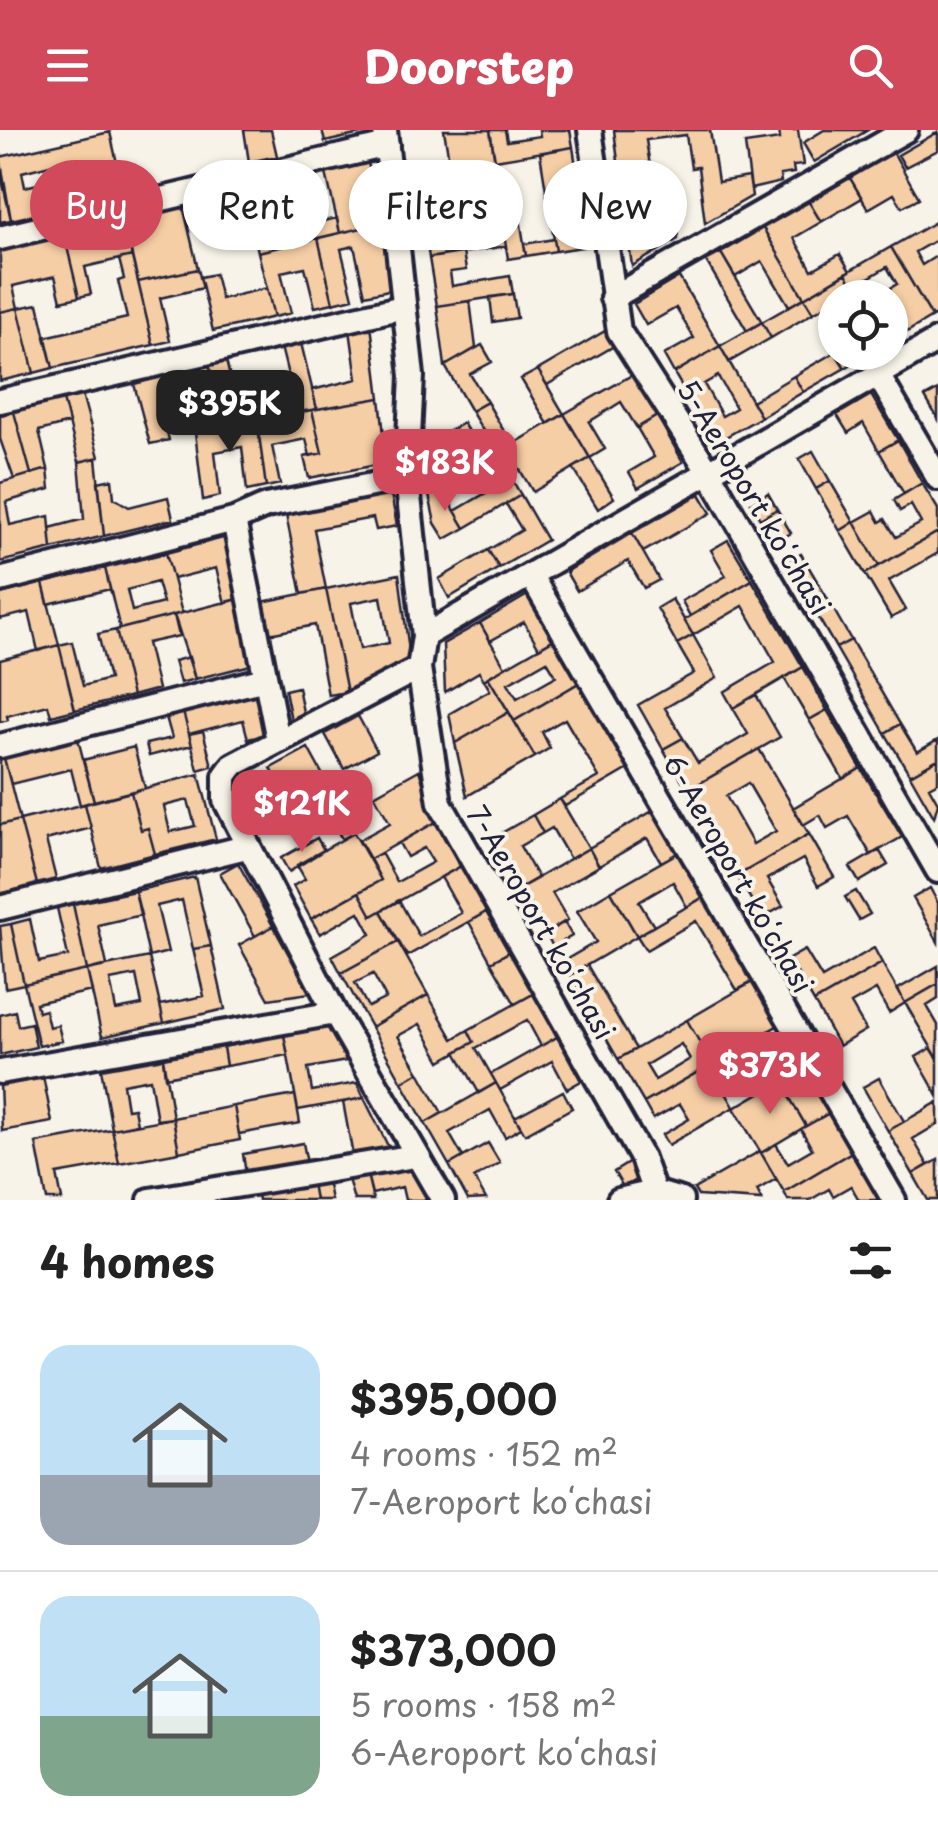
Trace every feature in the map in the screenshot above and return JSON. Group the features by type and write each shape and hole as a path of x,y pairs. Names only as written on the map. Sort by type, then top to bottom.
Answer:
{"street":[{"name":"5-Aeroport koʻchasi","path":"590,130 619,331 710,474 938,871"},
{"path":"612,298 906,130"},
{"path":"0,238 386,137"},
{"name":"7-Aeroport koʻchasi","path":"386,137 412,376 407,478 424,636 419,668 440,803 642,1158 654,1192"},
{"path":"0,401 403,307"},
{"path":"424,636 938,340"},
{"path":"878,375 938,478"},
{"path":"0,580 234,520 266,506 407,478"},
{"path":"234,520 278,740"},
{"name":"6-Aeroport koʻchasi","path":"531,576 894,1200"},
{"path":"419,668 233,765 225,776 224,800 335,1013 444,1200"},
{"path":"0,746 265,678"},
{"path":"0,908 246,847"},
{"path":"0,1072 335,1013"},
{"path":"150,1200 415,1156"},
{"path":"619,1200 654,1192 682,1200"}],"building":[{"path":"244,130 271,130 277,156 249,160"},
{"path":"322,130 372,130 373,131 325,142"},
{"path":"444,130 490,130 495,160 449,160"},
{"path":"490,130 505,130 507,141 540,136 539,130 570,130 573,147 495,160"},
{"path":"614,130 710,130 718,182 749,177 752,196 705,223 698,167 691,168 686,135 646,140 649,160 618,160"},
{"path":"779,130 798,130 803,165 793,166 794,173 780,175 781,182 751,189 745,144 780,139"},
{"path":"824,130 868,130 814,162 803,143"},
{"path":"110,132 116,160 30,160 30,170 22,172 25,187 30,186 30,216 11,220 0,157"},
{"path":"938,132 938,150 905,167 898,155"},
{"path":"573,147 575,160 543,160 543,172 540,153"},
{"path":"893,152 919,198 902,207 894,194 868,209 850,178"},
{"path":"349,168 349,231 340,233 329,172"},
{"path":"0,171 11,220 0,222"},
{"path":"850,178 862,198 821,222 809,202"},
{"path":"809,202 821,222 794,238 812,270 840,254 850,271 835,280 818,280 818,290 804,298 763,228"},
{"path":"183,206 183,250 193,250 198,269 138,282 130,250 163,250 163,211"},
{"path":"337,218 340,233 329,236 329,220"},
{"path":"937,221 938,244 936,240 915,252 922,265 938,255 938,314 932,317 891,247"},
{"path":"763,228 804,298 789,306 762,261 735,277 721,253"},
{"path":"349,231 349,247 341,249 353,298 333,303 321,250 329,250 329,235"},
{"path":"523,237 526,256 508,259 507,250 523,250"},
{"path":"543,241 543,250 556,251 526,256 524,244"},
{"path":"30,242 30,250 68,250 79,297 61,301 55,276 13,286 18,308 0,312 0,249"},
{"path":"891,247 932,317 908,331 908,280 895,280 887,267 865,280 850,280 846,273"},
{"path":"68,250 130,250 132,256 85,267 91,294 79,297"},
{"path":"321,250 333,303 315,307 305,267 281,272 291,313 274,317 258,252"},
{"path":"355,250 389,250 398,288 365,295"},
{"path":"428,250 481,250 429,258"},
{"path":"630,250 659,250 632,266"},
{"path":"463,252 466,270 450,272 452,286 510,276 513,294 437,306 429,258"},
{"path":"721,253 762,322 747,331 706,261"},
{"path":"132,256 153,345 53,368 45,337 127,318 118,281 124,279 119,259"},
{"path":"198,269 203,288 160,298 170,341 153,345 138,282"},
{"path":"215,274 221,299 267,288 274,317 213,331 200,277"},
{"path":"679,277 720,346 674,373 664,355 694,338 676,308 646,325 634,304"},
{"path":"818,290 818,310 813,313 804,298"},
{"path":"513,294 517,318 493,322 490,297"},
{"path":"804,298 813,313 771,338 762,322"},
{"path":"470,301 476,348 445,366 437,306"},
{"path":"38,304 53,368 34,373 18,308"},
{"path":"18,308 34,373 0,381 0,312"},
{"path":"762,322 771,338 729,362 720,346"},
{"path":"371,325 380,398 317,409 312,390 357,379 350,330"},
{"path":"605,331 614,346 547,385 538,370"},
{"path":"301,343 317,409 225,425 209,364 226,361 233,389 288,375 281,347"},
{"path":"482,345 492,362 470,374 487,402 471,411 445,366"},
{"path":"720,346 761,417 715,443 674,373","holes":["718,376 736,408 722,416 704,384"]},
{"path":"818,362 818,370 842,370 803,392 794,376"},
{"path":"209,364 225,425 207,429 197,391 159,400 169,440 150,444 134,384"},
{"path":"538,370 564,414 548,424 521,379"},
{"path":"632,375 657,416 637,428 621,402 589,422 605,449 590,458 564,414"},
{"path":"794,376 803,392 761,417 752,401"},
{"path":"938,390 938,419 925,397"},
{"path":"82,394 99,457 79,462 63,399"},
{"path":"871,395 898,440 879,451 863,423 848,433 837,415"},
{"path":"380,398 387,463 309,478 304,457 322,453 312,410"},
{"path":"63,399 69,423 39,431 48,469 31,474 14,412"},
{"path":"487,402 512,445 497,454 471,411"},
{"path":"312,410 322,453 310,456 306,439 272,446 280,484 266,487 257,420"},
{"path":"14,412 31,474 14,479 0,439 0,415"},
{"path":"564,414 590,458 533,492 507,448"},
{"path":"657,416 683,462 638,488 629,472 654,457 637,428"},
{"path":"257,420 266,487 247,491 242,447 215,452 220,496 203,500 195,432"},
{"path":"463,423 479,450 429,479 426,444"},
{"path":"898,440 922,483 904,494 879,451"},
{"path":"813,451 830,481 816,489 799,459"},
{"path":"96,458 104,536 52,549 50,528 84,519 79,462"},
{"path":"590,458 614,498 598,509 573,468"},
{"path":"503,464 521,495 465,528 455,511 496,487 487,473"},
{"path":"48,469 50,489 6,502 10,525 49,516 52,549 0,562 0,483"},
{"path":"112,479 114,498 129,507 168,497 173,519 104,536 98,482"},
{"path":"830,481 854,522 840,531 816,489"},
{"path":"922,483 938,509 938,532 879,566 854,522 874,511 880,522 885,519 896,537 921,523 911,505 900,511 894,500"},
{"path":"441,487 465,528 445,539 435,523 429,495"},
{"path":"768,493 777,509 760,519 751,503"},
{"path":"391,494 397,526 376,530 373,518 314,529 326,589 302,594 286,515"},
{"path":"700,494 711,513 643,552 632,533"},
{"path":"521,495 547,540 499,568 488,550 522,530 506,504"},
{"path":"777,509 791,533 774,543 760,519"},
{"path":"854,522 879,566 865,574 840,531"},
{"path":"938,532 938,553 889,581 906,610 891,618 865,574"},
{"path":"632,533 659,580 644,588 628,561 577,591 566,572"},
{"path":"227,537 242,598 225,603 216,568 173,579 166,553"},
{"path":"728,540 752,580 690,616 682,601 726,576 711,550"},
{"path":"488,550 499,568 449,598 439,579"},
{"path":"166,553 182,613 120,629 105,568","holes":["157,582 163,603 132,611 127,590"]},
{"path":"801,554 826,596 811,605 786,563"},
{"path":"105,568 110,589 48,604 43,583"},
{"path":"399,574 410,659 347,692 326,589","holes":["381,597 389,643 360,649 351,603"]},
{"path":"752,580 803,667 733,708 724,692 775,662 743,606 693,635 684,620"},
{"path":"43,583 59,645 38,651 29,612 0,619 0,594"},
{"path":"326,589 347,692 328,695 315,625 269,634 262,602"},
{"path":"531,593 556,638 539,648 524,622 490,641 480,623"},
{"path":"826,596 851,640 836,648 811,605"},
{"path":"242,598 259,663 195,679 174,615"},
{"path":"672,599 693,635 677,644 657,608"},
{"path":"174,615 179,636 147,643 158,689 132,696 116,630"},
{"path":"480,623 505,667 484,680 479,672 445,692 443,644"},
{"path":"116,630 132,696 75,710 59,645 72,642 83,686 109,679 98,634"},
{"path":"693,635 717,678 665,708 683,738 663,749 638,705 694,673 677,644"},
{"path":"556,638 582,681 514,721 488,677","holes":["547,661 556,676 517,698 508,683"]},
{"path":"851,640 900,724 885,733 836,648"},
{"path":"59,645 75,710 51,716 48,705 7,716 8,720 0,722 0,660"},
{"path":"189,657 195,679 180,683 174,661"},
{"path":"803,667 827,710 809,720 784,678"},
{"path":"488,677 509,712 455,743 449,714 490,690 484,680"},
{"path":"582,681 632,767 565,806 560,799 599,777 565,719 542,732 550,748 535,757 514,721"},
{"path":"298,687 304,717 291,720 285,690"},
{"path":"258,693 269,734 248,739 243,720 189,734 183,712"},
{"path":"756,695 780,737 688,790 663,749 683,738 698,763 748,734 733,708"},
{"path":"827,710 861,768 843,779 809,720"},
{"path":"183,712 192,745 149,756 146,744 172,738 166,717"},
{"path":"509,712 535,757 467,796 455,743"},
{"path":"358,716 377,751 344,769 325,734"},
{"path":"900,724 917,752 938,740 938,759 910,775 885,733"},
{"path":"203,731 212,766 198,770 189,734"},
{"path":"78,739 94,801 80,805 71,769 11,784 4,758"},
{"path":"134,747 145,788 94,801 83,760"},
{"path":"308,748 325,779 294,797 288,787 282,790 271,768"},
{"path":"759,749 809,834 737,876 688,790","holes":["748,783 776,831 753,844 726,796"]},
{"path":"4,758 20,820 0,825 0,759"},
{"path":"938,759 938,782 929,787 938,803 934,817 910,775"},
{"path":"861,768 902,837 871,855 848,816 827,828 820,815 803,825 793,808"},
{"path":"419,770 436,822 370,859 359,840 390,823 374,795"},
{"path":"199,774 216,839 155,854 148,828 141,830 131,792","holes":["188,800 195,826 170,832 164,806"]},
{"path":"131,792 141,830 148,828 155,854 101,868 85,804"},
{"path":"332,794 354,833 342,839 320,801"},
{"path":"560,799 589,848 570,859 552,828 543,833 533,815"},
{"path":"85,804 91,828 46,840 56,879 37,884 20,820"},
{"path":"656,809 681,851 661,862 647,838 599,866 589,848"},
{"path":"533,815 543,833 520,846 538,878 520,888 491,839"},
{"path":"20,820 37,884 0,894 0,825"},
{"path":"436,822 461,866 372,916 359,892 381,880 370,859 381,853 397,882 433,862 424,848 407,857 399,843"},
{"path":"354,833 381,880 311,919 293,886 305,879 297,865"},
{"path":"809,834 834,877 818,886 803,859 767,879 783,906 762,918 737,876"},
{"path":"317,838 324,850 289,872 281,858"},
{"path":"589,848 599,866 552,893 568,920 546,933 520,888"},
{"path":"879,850 888,865 859,882 850,867"},
{"path":"681,851 707,895 687,907 673,882 639,902 654,926 637,936 611,891"},
{"path":"238,863 273,926 255,936 220,873"},
{"path":"461,866 486,912 407,956 381,911 399,900 419,936 461,913 441,877"},
{"path":"195,877 211,946 193,949 182,900 157,906 168,952 149,957 135,891"},
{"path":"930,888 938,903 938,942 913,898"},
{"path":"135,891 141,915 98,925 107,965 87,970 73,904"},
{"path":"611,891 637,936 570,975 562,962 596,942 577,911"},
{"path":"856,891 870,914 859,920 845,897"},
{"path":"359,892 372,916 381,911 398,942 341,973 332,956 371,934 359,912 320,934 311,919"},
{"path":"707,895 756,980 737,990 696,921 646,950 637,936"},
{"path":"73,904 87,970 24,984 11,924 30,919 39,962 68,956 57,908"},
{"path":"486,912 509,952 491,962 469,922"},
{"path":"564,922 572,936 553,947 546,933"},
{"path":"11,924 24,984 5,988 0,926"},
{"path":"273,926 310,993 269,999 239,945"},
{"path":"398,942 428,995 371,1027 341,973","holes":["373,974 386,998 368,1007 355,983"]},
{"path":"211,946 225,1009 164,1023 160,1005 204,996 193,949"},
{"path":"874,948 882,963 814,1002 789,959 805,950 822,978"},
{"path":"509,952 533,994 515,1004 491,962"},
{"path":"149,957 164,1023 102,1037 87,970","holes":["136,975 142,1005 116,1010 110,980"]},
{"path":"882,963 905,1003 889,1013 876,990 851,1004 866,1030 839,1046 814,1002"},
{"path":"587,965 636,1049 618,1059 570,975"},
{"path":"938,966 938,984 905,1003 898,989"},
{"path":"87,970 92,991 36,1003 38,1012 45,1010 49,1027 58,1025 62,1041 39,1046 24,984"},
{"path":"756,980 782,1023 712,1064 687,1020"},
{"path":"938,984 938,999 927,1006 938,1025 938,1059 905,1003"},
{"path":"533,994 557,1037 541,1046 527,1020 476,1048 496,1083 479,1093 456,1052 474,1042 468,1030"},
{"path":"428,995 453,1039 468,1030 474,1042 441,1061 420,1024 398,1036 419,1072 402,1082 371,1027"},
{"path":"15,1011 18,1026 31,1023 36,1047 0,1055 0,1015"},
{"path":"687,1020 712,1064 644,1103 618,1059","holes":["681,1044 690,1059 655,1080 646,1065"]},
{"path":"328,1027 346,1061 308,1068 312,1091 357,1083 364,1098 298,1110 284,1035"},
{"path":"284,1035 288,1055 226,1066 223,1047"},
{"path":"557,1037 581,1081 567,1089 552,1061 500,1090 491,1074"},
{"path":"223,1047 226,1066 165,1077 163,1058"},
{"path":"931,1048 938,1059 938,1096 916,1057"},
{"path":"163,1058 173,1118 157,1120 150,1079 123,1084 127,1109 134,1108 137,1124 112,1129 101,1069"},
{"path":"710,1065 734,1107 668,1145 662,1135 689,1119 680,1104 653,1119 644,1103"},
{"path":"806,1065 833,1111 806,1126 780,1081"},
{"path":"419,1072 442,1113 425,1123 402,1082"},
{"path":"43,1076 52,1122 2,1131 0,1084"},
{"path":"879,1078 904,1121 888,1131 863,1087"},
{"path":"780,1081 806,1126 761,1153 734,1108"},
{"path":"496,1083 521,1128 505,1137 490,1110 449,1133 463,1157 449,1165 425,1123"},
{"path":"563,1091 572,1108 525,1134 515,1117"},
{"path":"295,1095 300,1123 239,1134 234,1106"},
{"path":"364,1098 390,1150 353,1156 343,1102"},
{"path":"938,1102 938,1124 913,1139 928,1165 913,1174 888,1131"},
{"path":"234,1106 240,1140 179,1152 173,1118"},
{"path":"833,1111 855,1150 784,1192 761,1153 776,1144 788,1163 812,1149 801,1129"},
{"path":"173,1118 179,1152 119,1163 112,1129"},
{"path":"112,1129 119,1163 57,1174 62,1200 47,1200 36,1143"},
{"path":"303,1143 307,1163 246,1174 243,1154"},
{"path":"488,1143 500,1163 474,1178 486,1199 468,1200 449,1165"},
{"path":"855,1150 885,1200 859,1200 851,1186 833,1196 829,1189 810,1200 788,1200 784,1192"},
{"path":"760,1151 776,1179 757,1190 762,1200 698,1196 694,1189"},
{"path":"938,1160 938,1200 928,1200 913,1174"},
{"path":"630,1162 639,1178 623,1187 614,1172"},
{"path":"414,1163 434,1200 405,1200 402,1187 372,1194 367,1174"},
{"path":"367,1174 373,1200 354,1200 348,1179"},
{"path":"327,1180 331,1200 315,1200 312,1183"},
{"path":"312,1183 315,1200 258,1200 257,1195"}]}
